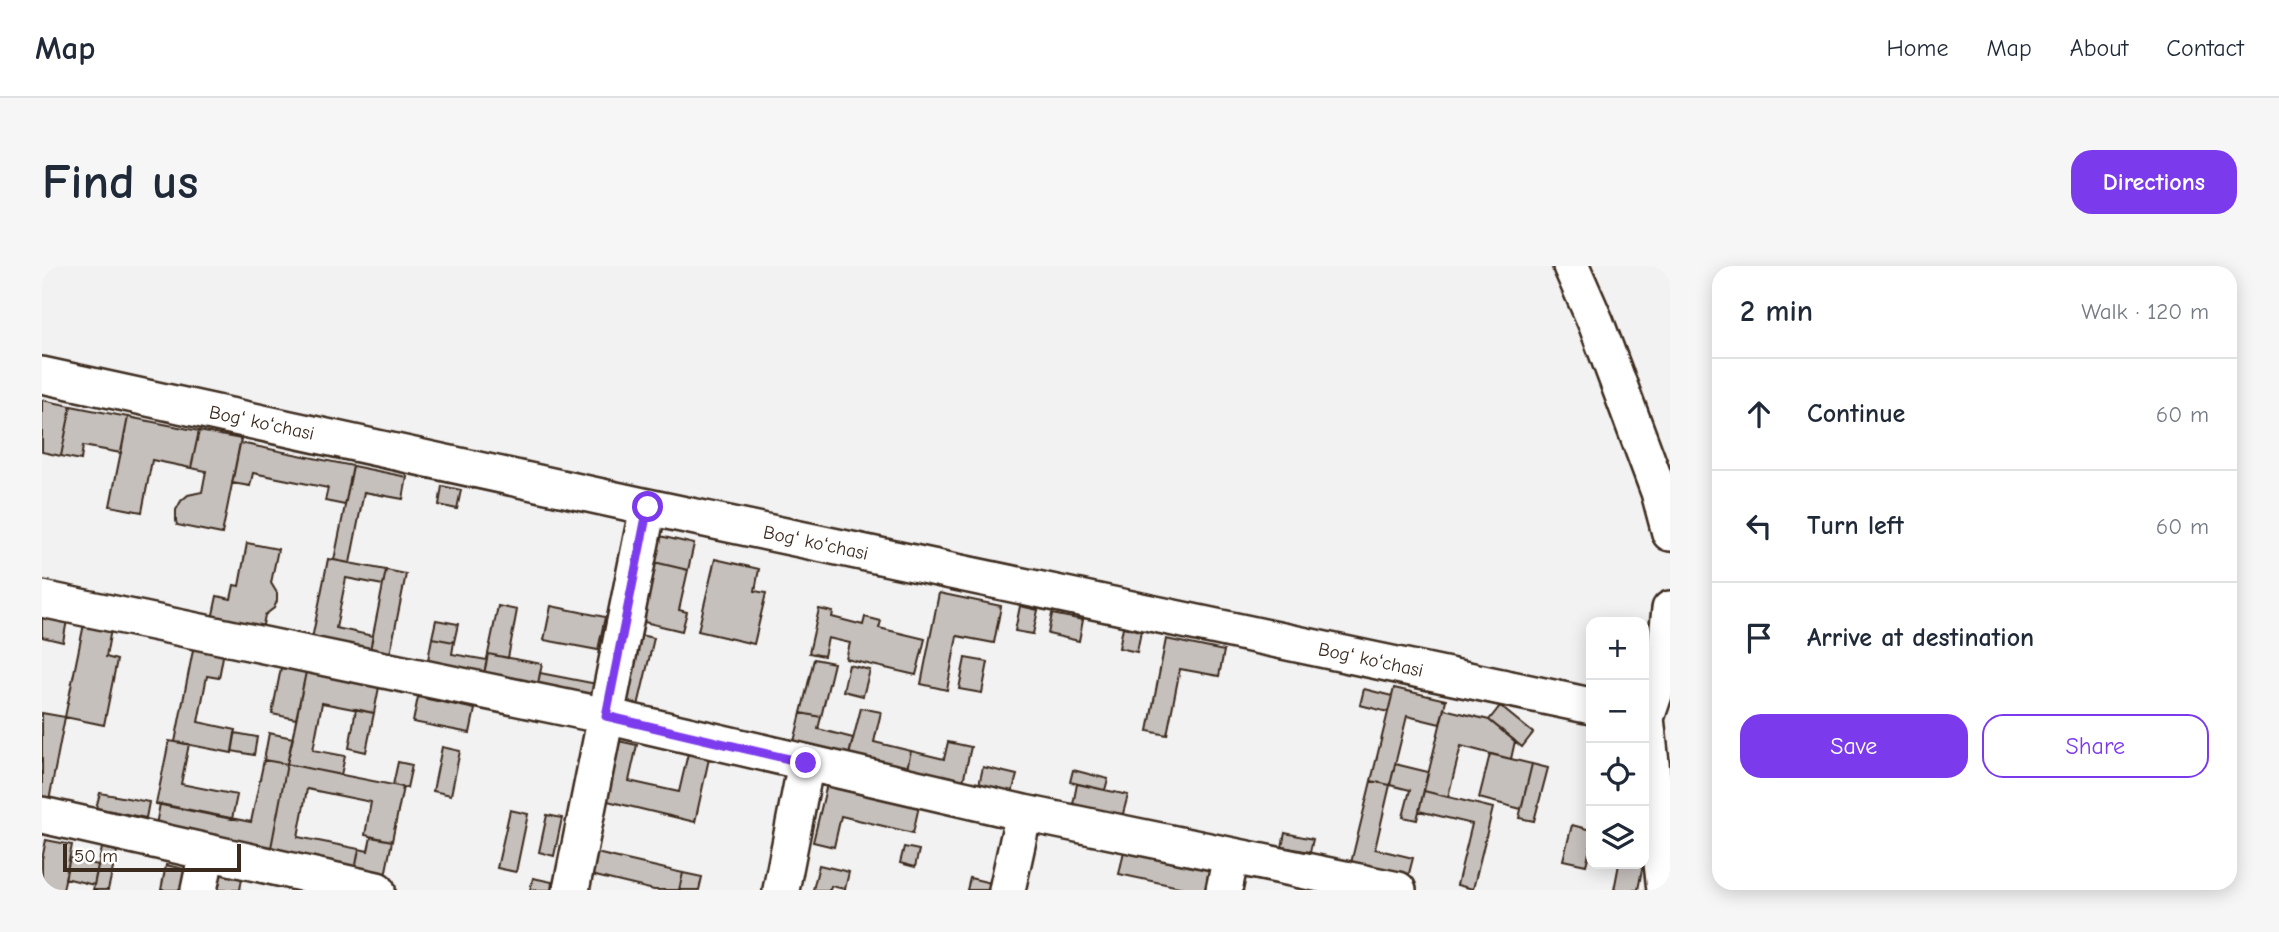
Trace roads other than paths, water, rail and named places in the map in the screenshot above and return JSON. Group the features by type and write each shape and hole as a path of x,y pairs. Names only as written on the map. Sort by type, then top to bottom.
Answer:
{"street":[{"path":"1571,266 1596,323 1659,492 1670,533"},
{"name":"Bogʻ koʻchasi","path":"42,374 648,507 1586,705"},
{"path":"571,890 648,507"},
{"path":"42,599 606,716 1024,813 1398,890"},
{"path":"1665,890 1653,718 1664,665 1670,609"},
{"path":"781,890 806,763"},
{"path":"1007,890 1024,813"},
{"path":"42,815 377,890"},
{"path":"199,890 207,852"},
{"path":"1224,890 1231,856"}]}
